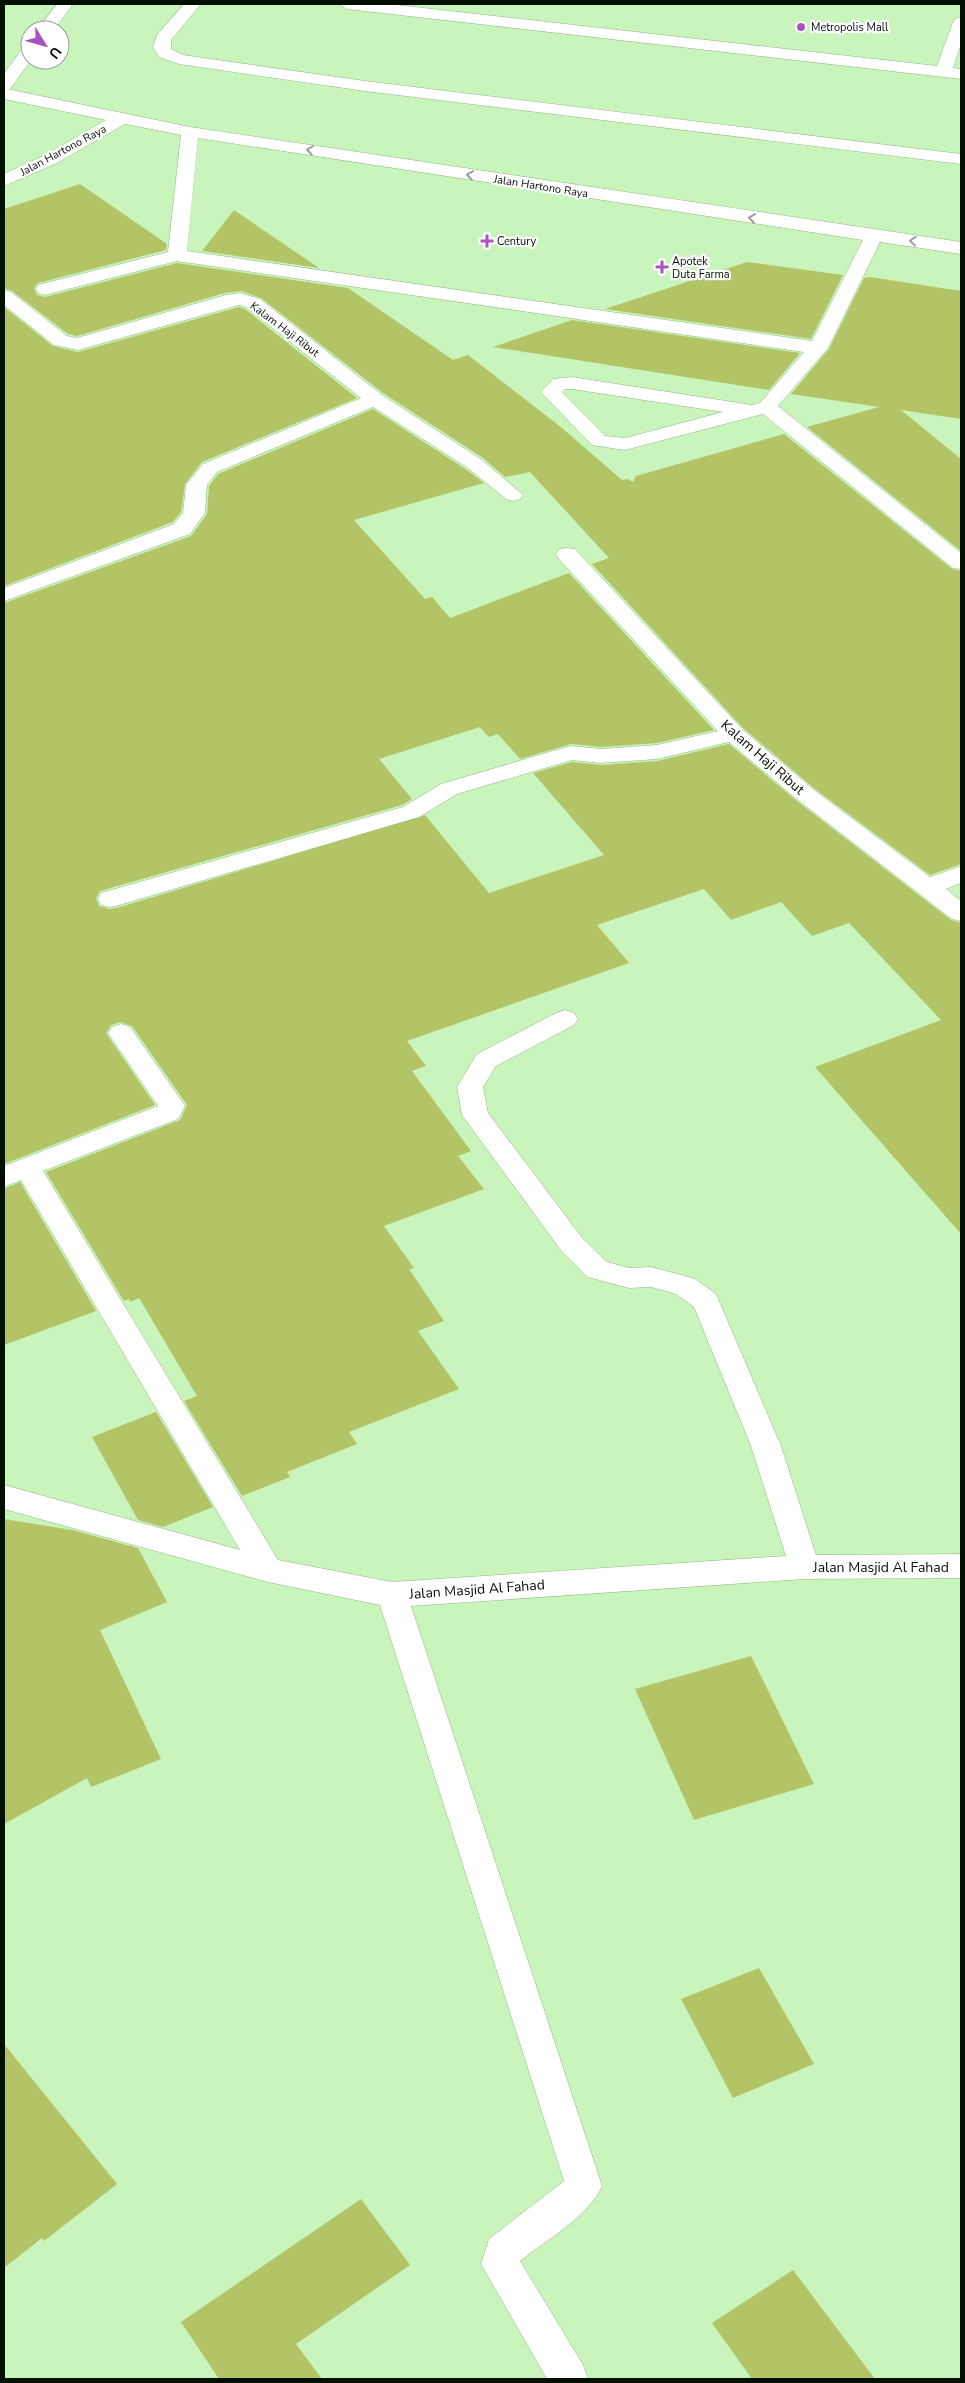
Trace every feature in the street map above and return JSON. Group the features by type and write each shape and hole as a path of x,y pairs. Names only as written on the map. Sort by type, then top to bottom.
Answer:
{"street":[{"path":"53,20 65,4"},
{"path":"193,4 163,39 160,47 165,53 179,59 365,86 961,159"},
{"path":"347,4 961,74"},
{"path":"942,72 961,22"},
{"path":"4,85 20,63"},
{"name":"Jalan Hartono Raya","path":"4,94 190,132 961,248"},
{"name":"Jalan Hartono Raya","path":"4,181 51,159 121,119"},
{"path":"177,255 190,132"},
{"path":"874,236 818,348 760,409 625,444 612,444 599,441 551,392 560,383 572,383 760,409 961,563"},
{"path":"46,289 177,255 818,348"},
{"name":"Kalam Haji Ribut","path":"4,296 61,341 78,344 226,301 240,299 253,302 375,399 475,464 513,495"},
{"path":"4,595 182,529 191,521 196,512 194,492 197,482 210,468 375,399"},
{"name":"Kalam Haji Ribut","path":"567,554 734,734 806,795 961,913"},
{"path":"110,899 411,812 449,789 571,753 601,756 657,752 734,734"},
{"path":"928,887 961,874"},
{"path":"565,1019 486,1060 470,1087 475,1115 573,1246 598,1270 629,1278 651,1277 685,1286 706,1301 766,1446 805,1567"},
{"path":"121,1033 172,1106 168,1112 15,1172 268,1570"},
{"name":"Jalan Masjid Al Fahad","path":"4,1497 268,1570 392,1595 805,1567 961,1566"},
{"path":"392,1595 584,2186 574,2197 502,2252 500,2257 500,2264 569,2379"}],"building":[{"path":"80,184 167,244 166,250 38,283 34,288 37,295 45,297 177,263 348,288 453,360 468,355 562,428 622,480 628,479 633,482 636,476 784,434 952,569 961,571 961,864 930,875 815,789 743,728 592,564 609,558 530,472 505,477 483,458 383,393 261,298 241,291 225,293 77,336 68,334 12,291 4,288 4,209"},
{"path":"234,210 319,268 202,251"},
{"path":"747,262 843,275 811,339 605,309"},
{"path":"870,277 961,291 961,419 901,410 961,459 961,551 807,427 879,407 791,394 829,349 864,278"},
{"path":"4,307 53,346 78,352 239,307 245,309 357,398 202,462 185,484 181,512 173,522 4,586"},
{"path":"572,320 800,353 769,390 493,347"},
{"path":"373,409 484,483 354,520 425,599 432,597 450,618 569,573 714,730 657,743 601,747 571,744 520,759 498,734 489,737 480,727 379,759 412,799 402,805 100,891 96,898 99,906 110,909 120,907 425,815 489,893 604,855 533,773 572,762 601,765 657,761 729,744 797,801 951,920 961,923 961,1234 815,1067 941,1020 849,923 812,936 781,902 731,920 704,889 597,925 629,963 407,1041 426,1066 412,1071 471,1151 458,1156 484,1189 384,1226 414,1268 409,1269 444,1321 418,1331 459,1389 349,1432 357,1444 287,1472 290,1477 242,1496 184,1401 197,1396 139,1298 130,1302 129,1299 124,1301 46,1172 180,1120 187,1105 132,1026 120,1022 111,1025 106,1033 155,1105 4,1164 4,603 191,536 207,514 209,486 218,474"},
{"path":"20,1182 96,1311 4,1345 4,1189"},
{"path":"156,1412 213,1507 163,1527 138,1520 92,1437"},
{"path":"4,1519 72,1530 138,1548 167,1602 100,1630 161,1759 91,1787 87,1778 4,1824"},
{"path":"751,1656 814,1784 694,1820 635,1689"},
{"path":"759,1968 814,2064 733,2098 681,1999"},
{"path":"4,2044 117,2184 44,2241 42,2238 4,2268"},
{"path":"361,2199 410,2265 296,2344 322,2379 219,2379 181,2322"},
{"path":"793,2270 875,2379 752,2379 712,2323"}],"place":[{"name":"Metropolis Mall","path":"801,27"},
{"name":"Century","path":"487,241"},
{"name":"Apotek Duta Farma","path":"662,267"}]}
